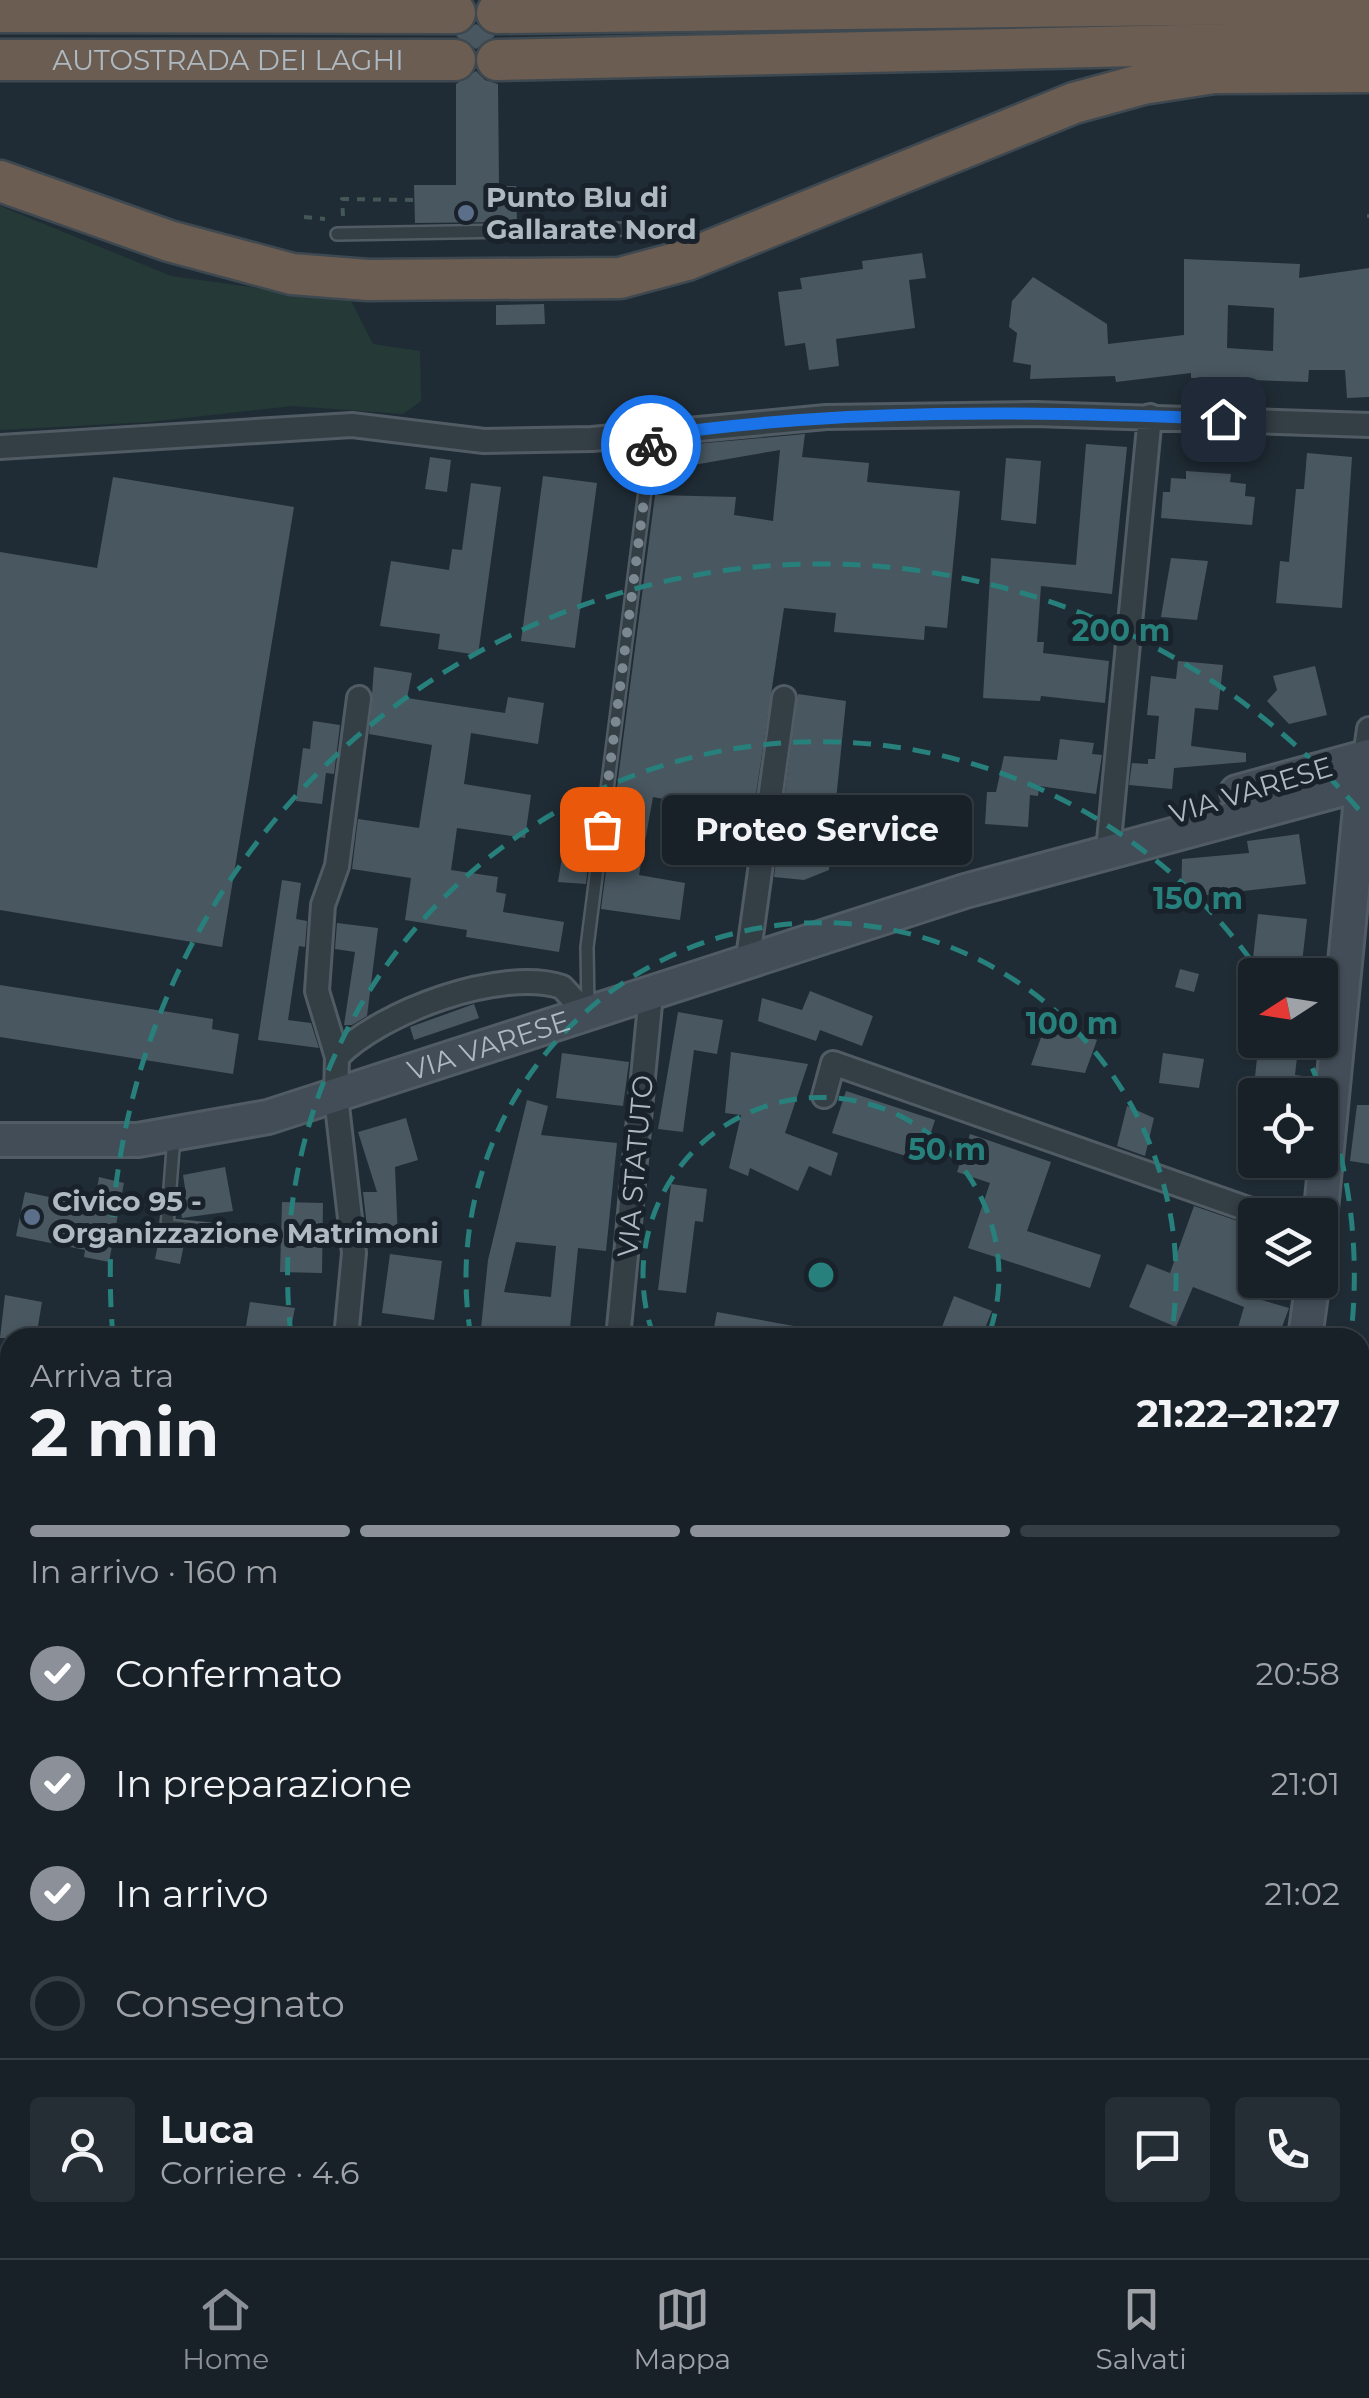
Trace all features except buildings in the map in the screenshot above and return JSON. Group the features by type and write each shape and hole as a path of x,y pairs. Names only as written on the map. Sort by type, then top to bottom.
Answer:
{"highway":[{"path":"497,13 1369,3"},
{"name":"AUTOSTRADA DEI LAGHI","path":"0,12 454,13"},
{"path":"497,60 1369,41"},
{"name":"AUTOSTRADA DEI LAGHI","path":"0,60 455,60"},
{"path":"0,182 185,246 292,274 368,280 620,278 687,260 1091,98 1214,73 1369,72"}],"main road":[{"name":"VIA VARESE","path":"0,1140 124,1141 254,1121 747,965 1107,843 1367,761"},
{"path":"1322,1198 1367,761"},
{"path":"1306,1328 1311,1298"}],"street":[{"path":"1107,843 1150,416"},
{"path":"0,447 352,425 484,441 652,436 815,417 1150,416 1369,425"},
{"path":"347,1328 354,1253 336,1097 337,1057 318,991 323,905 337,866 360,698"},
{"path":"747,965 784,698"},
{"path":"337,1057 370,1032 420,1006 513,983 562,987 588,1015"},
{"name":"VIA STATUTO","path":"619,1328 651,994"},
{"path":"824,1096 833,1063 1238,1205"}],"lane":[{"path":"337,234 634,229"},
{"path":"588,1015 587,947 652,436"},
{"path":"174,1136 167,1226 263,1236"}],"path":[{"path":"304,217 344,222 342,199 415,200"}],"green space":[{"path":"0,206 171,276 351,301 373,344 420,351 421,401 403,414 293,406 149,422 0,430"}],"way so far":[{"path":"602,829 651,445"}],"place":[{"name":"Punto Blu di Gallarate Nord","path":"466,213"},
{"name":"Proteo Service","path":"602,829"},
{"name":"Civico 95 - Organizzazione Matrimoni","path":"32,1217"}],"route":[{"path":"651,445 652,436 735,423 815,417 1035,414 1223,419"}]}
